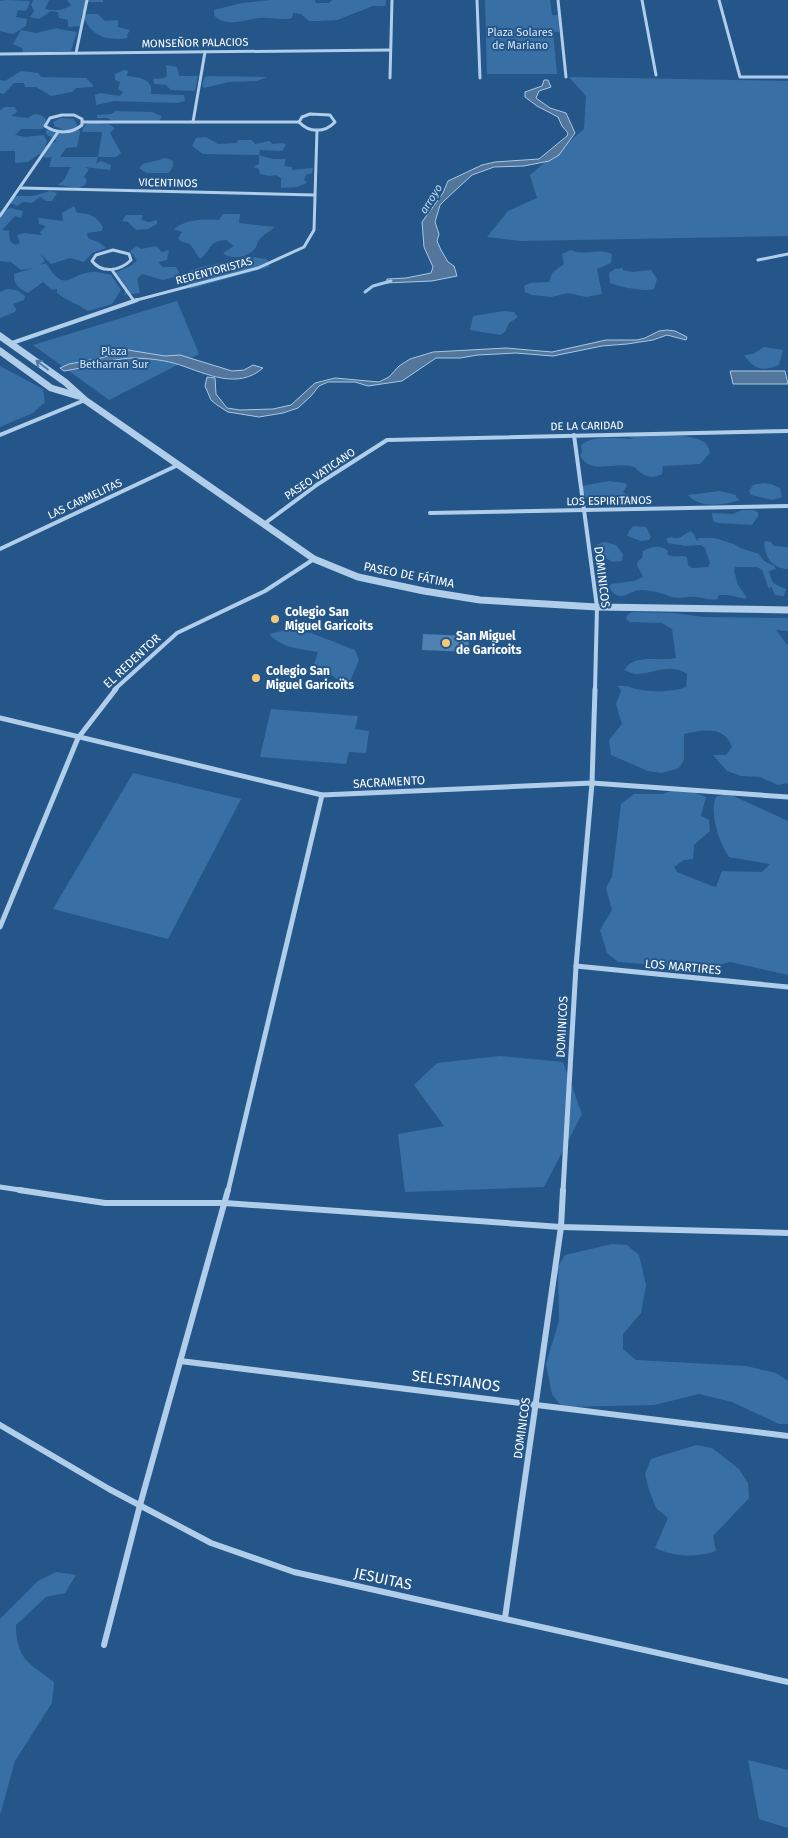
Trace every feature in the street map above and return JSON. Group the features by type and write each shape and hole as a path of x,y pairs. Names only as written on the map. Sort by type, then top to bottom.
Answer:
{"street":[{"path":"76,53 87,0"},
{"path":"390,78 392,0"},
{"path":"476,0 480,78"},
{"path":"558,0 566,78"},
{"path":"642,0 656,75"},
{"path":"719,0 740,76 788,77"},
{"name":"MONSEÑOR PALACIOS","path":"0,54 390,50"},
{"path":"193,122 205,52"},
{"path":"315,113 326,114 335,120 332,127 317,130 303,127 299,122 302,117 315,113"},
{"path":"83,122 76,130 58,132 45,126 47,121 56,116 68,115 78,117 83,122 299,122"},
{"name":"REDENTORISTAS","path":"12,343 134,301 258,268 304,247 314,230 317,130"},
{"path":"0,216 58,132"},
{"name":"VICENTINOS","path":"21,188 314,195"},
{"path":"112,270 129,264 131,260 129,254 113,250 100,252 93,258 94,264 97,267 112,270 134,301"},
{"path":"758,260 788,254"},
{"name":"PASEO DE FÁTIMA","path":"0,336 65,382 82,398 314,559 358,577 424,591 480,600 597,607 788,610"},
{"name":"PASEO DE FÁTIMA","path":"0,351 51,388 82,398"},
{"path":"0,435 82,398"},
{"name":"DE LA CARIDAD","path":"387,440 788,431"},
{"name":"DOMINICOS","path":"505,1618 561,1227 576,966 592,783 597,607 574,435"},
{"name":"PASEO VATICANO","path":"264,524 318,484 387,440"},
{"name":"LAS CARMELITAS","path":"0,549 178,465"},
{"name":"LOS ESPIRITANOS","path":"430,513 788,506"},
{"name":"EL REDENTOR","path":"0,927 78,738 112,692 176,633 265,591 314,559"},
{"name":"SACRAMENTO","path":"0,718 322,795 592,783 788,797"},
{"path":"104,1645 140,1505 225,1203 322,795"},
{"name":"LOS MARTIRES","path":"576,966 788,987"},
{"path":"0,1187 105,1203 225,1203 561,1227 788,1233"},
{"name":"SELESTIANOS","path":"180,1361 536,1403 788,1436"},
{"name":"JESUITAS","path":"0,1425 109,1489 211,1543 294,1572 788,1682"}],"green space":[{"path":"33,0 49,0 45,9 56,10 71,5 67,0 103,0 103,2 88,2 81,16 82,26 68,27 68,20 59,18 58,12 51,11 39,19 30,17 34,11 31,5"},
{"path":"271,0 315,0 316,3 329,3 332,0 386,0 385,6 373,6 337,20 309,21 301,14 293,13 292,18 288,19 260,18 224,22 214,15 214,10 242,3"},
{"name":"Plaza Solares de Mariano","path":"485,0 550,0 552,15 558,15 559,32 553,32 557,74 487,74"},
{"path":"0,1 30,1 25,11 18,10 16,17 27,19 26,26 13,34 0,31"},
{"path":"87,14 98,14 105,21 118,20 118,27 130,30 127,35 128,38 114,39 96,33 84,18"},
{"path":"57,28 77,32 71,51 23,53 22,48 13,44 21,30 36,33"},
{"path":"166,65 177,67 179,76 198,76 195,91 171,90 166,85 154,84 153,79 167,76"},
{"path":"124,70 128,71 127,76 141,78 148,82 151,94 184,95 185,101 177,103 115,101 96,105 95,95 100,93 120,96 123,92 118,89 120,82 115,80 115,74"},
{"path":"21,71 38,73 41,77 86,78 93,87 76,88 72,92 51,96 36,87 25,87 24,83 14,83 4,94 0,93 0,80 5,81"},
{"path":"208,76 267,77 257,81 229,82 204,88 202,85 204,78"},
{"path":"569,77 788,81 788,236 521,241 487,237 508,211 537,198 530,175 584,129 586,96"},
{"path":"5,107 15,107 17,112 11,116 28,118 37,114 46,119 43,129 21,129 15,135 26,137 44,135 47,142 45,146 57,141 46,134 46,130 63,129 55,127 53,122 61,118 74,119 80,132 77,147 66,148 60,157 98,157 96,164 101,161 111,165 110,170 84,167 89,169 84,177 87,180 85,185 78,188 58,185 64,180 70,168 73,167 49,167 52,157 46,158 39,154 28,162 15,163 15,151 0,151 0,110"},
{"path":"116,111 152,112 162,116 159,121 112,121 108,118 97,118 97,115 111,114"},
{"path":"88,122 109,124 115,128 110,133 121,153 116,157 98,157 102,132 82,132"},
{"path":"206,137 218,144 237,143 238,140 252,140 255,144 269,141 273,144 283,143 286,145 282,151 260,150 259,155 203,154 192,146 196,138"},
{"path":"259,155 273,159 286,159 284,166 292,167 292,170 313,168 312,173 306,175 304,180 307,183 297,187 281,188 281,178 276,175 260,174 259,169 253,167 259,164"},
{"path":"166,158 173,161 173,166 169,173 146,173 139,168 143,164"},
{"path":"50,191 57,193 52,201 46,201 40,197 32,203 23,202 17,206 10,203 15,196 33,196"},
{"path":"74,206 77,213 92,216 100,223 103,227 102,231 87,233 88,238 106,248 92,253 84,262 70,258 51,264 40,253 45,261 40,265 46,263 52,272 62,280 91,272 111,275 121,290 112,304 88,311 61,296 57,293 57,289 52,290 43,282 28,293 19,288 14,274 33,268 21,270 11,262 0,261 0,212 11,208 23,211 21,218 15,216 2,230 9,231 10,241 15,245 20,243 17,235 24,233 42,235 40,232 46,226 39,224 38,218 63,221 62,213"},
{"path":"223,214 240,214 239,223 275,227 261,238 253,250 245,255 231,257 223,253 234,246 226,240 213,244 200,259 190,244 180,241 178,238 182,232 174,229 190,221 219,220"},
{"path":"126,215 143,215 141,220 149,222 157,220 157,224 148,229 136,230 128,222 122,221"},
{"path":"137,246 141,249 156,246 162,252 169,250 167,260 158,262 163,267 176,267 179,272 178,276 163,280 142,274 137,279 140,293 124,295 125,291 122,280 115,273 132,265 137,260 130,251"},
{"path":"571,250 576,252 607,252 612,254 611,263 597,269 602,294 586,297 568,293 551,297 532,295 525,292 524,286 530,283 549,282 552,273 564,264 562,254"},
{"path":"246,256 266,259 270,263 269,267 190,289 182,275 198,268"},
{"path":"623,268 623,270 632,272 651,270 657,279 654,289 639,289 610,283 609,273 615,269"},
{"path":"7,289 17,290 25,296 24,300 13,304 16,309 15,312 0,318 0,292"},
{"name":"Plaza Betharran Sur","path":"177,301 199,354 109,400 33,345"},
{"path":"504,311 514,312 518,317 509,323 505,332 500,335 470,330 473,316"},
{"path":"764,347 783,350 779,365 763,369 759,368 744,355 753,354"},
{"path":"0,366 43,389 45,402 33,413 0,427"},
{"path":"637,435 690,437 704,442 710,453 700,464 663,466 662,474 651,477 642,474 637,468 629,466 590,465 584,462 580,455 582,452 581,445 593,439 633,439 630,437"},
{"path":"609,481 625,483 627,486 623,492 629,500 624,503 613,504 585,497 582,486"},
{"path":"763,483 780,488 782,497 772,500 751,495 749,491 753,485"},
{"path":"720,491 736,495 740,500 712,505 699,502 688,495"},
{"path":"742,510 758,512 758,516 752,525 713,521 712,513 733,514"},
{"path":"633,526 646,527 651,537 649,540 641,541 627,536"},
{"path":"691,531 697,541 699,538 714,538 759,554 764,561 776,569 769,571 770,576 774,583 786,589 784,596 775,595 771,586 769,589 762,570 757,567 735,567 734,571 738,585 746,599 728,595 718,595 718,599 699,597 675,598 642,590 621,596 613,593 609,587 611,584 634,581 643,577 637,565 638,561 642,558 643,551 653,547 665,549 668,551 667,554 670,555 687,557 688,565 692,568 708,567 710,563 705,548 701,545 685,546 668,543 666,539 671,537 679,538"},
{"path":"765,541 771,542 774,546 788,547 788,569 778,567 768,558 764,544"},
{"path":"604,542 616,545 623,554 622,561 613,562 598,554 597,548 599,546 596,545"},
{"path":"632,612 674,613 704,617 788,618 788,631 776,630 788,646 788,783 778,785 760,777 741,776 727,771 713,755 726,755 732,747 724,735 712,731 684,734 684,760 679,768 662,773 648,771 611,755 609,740 622,724 616,704 621,691 618,686 658,691 686,687 687,674 675,669 642,674 633,674 624,670 634,662 641,660 676,658 672,629 662,623 630,622 626,619 627,615"},
{"path":"290,629 296,632 311,633 355,650 359,660 349,684 314,664 318,652 285,645 269,634"},
{"path":"271,709 358,716 355,729 369,731 366,753 349,752 346,764 260,757"},
{"path":"133,773 241,799 168,939 53,909"},
{"path":"679,787 706,797 701,816 709,820 710,831 694,845 693,859 684,860 674,867 677,872 712,886 716,887 722,871 762,872 770,864 729,857 722,844 714,819 716,797 727,793 788,821 788,975 730,962 704,969 618,962 607,953 600,930 612,910 606,888 612,877 621,804 634,794 663,794"},
{"path":"500,1056 563,1062 582,1114 544,1187 405,1192 398,1134 444,1126 414,1085 437,1063"},
{"path":"612,1244 627,1245 639,1255 646,1285 641,1313 623,1334 623,1349 636,1360 746,1366 776,1373 788,1381 788,1424 779,1424 732,1402 699,1394 654,1405 562,1407 552,1394 546,1364 559,1321 558,1267 565,1255"},
{"path":"696,1445 712,1448 739,1469 748,1483 749,1498 713,1536 716,1551 693,1556 670,1553 655,1548 668,1518 656,1508 645,1474 651,1459"},
{"path":"56,1572 76,1575 65,1593 46,1597 16,1625 18,1646 21,1653 31,1665 54,1682 52,1703 15,1761 0,1815 0,1619 38,1581"},
{"path":"748,1760 788,1770 788,1828 759,1819"}],"shaded area":[{"path":"544,80 548,80 551,87 539,91 536,98 550,108 566,113 575,133 559,155 549,161 524,166 494,167 472,175 440,205 435,222 439,234 437,241 448,262 454,266 457,276 432,281 386,283 387,279 406,278 431,273 433,267 424,247 422,222 443,193 448,181 482,165 495,162 539,159 567,136 568,133 558,117 525,97 525,92 542,86"},
{"path":"659,331 675,331 687,337 686,340 667,335 653,340 602,346 553,356 516,353 436,358 402,381 368,386 355,382 328,382 319,386 298,408 259,417 228,412 211,400 205,386 207,377 215,378 216,394 227,408 240,410 273,409 291,405 315,383 335,378 379,382 389,377 399,366 410,359 433,352 506,348 552,352 606,340 637,340"},
{"path":"128,350 165,356 180,355 232,371 244,370 253,365 263,368 253,375 233,379 212,376 169,362 143,358 123,359 64,371 60,368 69,364 101,358"},
{"path":"730,371 785,371 788,384 733,384"}],"building":[{"name":"San Miguel de Garicoits","path":"423,634 469,636 468,652 422,650"}],"waterway":[{"name":"arroyo","path":"365,292 373,286 391,281"}],"place":[{"name":"Colegio San Miguel Garicoits","path":"275,619"},
{"name":"San Miguel de Garicoits","path":"446,643"},
{"name":"Colegio San Miguel Garicoïts","path":"256,678"}]}
